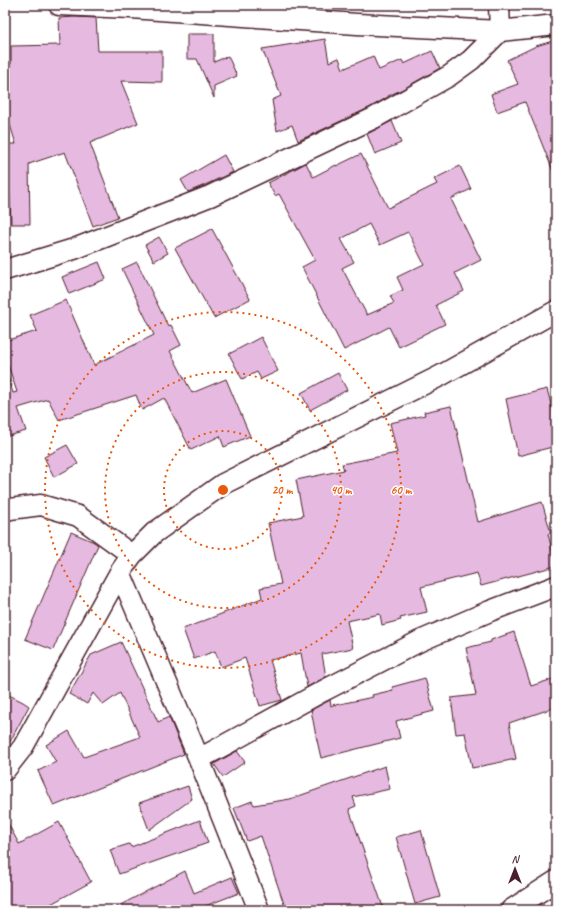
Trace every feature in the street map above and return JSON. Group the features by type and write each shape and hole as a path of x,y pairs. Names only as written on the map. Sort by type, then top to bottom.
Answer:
{"street":[{"path":"59,5 131,8 357,24 500,31 556,25"},
{"path":"5,270 74,249 210,196 374,118 449,76 470,60 500,31 499,5"},
{"path":"5,770 23,747 120,572 132,555 154,533 223,484 440,376 556,311"},
{"path":"5,510 41,505 78,516 132,555"},
{"path":"120,572 199,758 259,910"},
{"path":"199,758 322,691 420,641 490,611 556,586"},
{"path":"511,910 556,881"}],"building":[{"path":"59,18 96,18 98,51 162,51 162,82 121,81 138,123 90,143 118,217 93,226 65,152 29,164 30,224 11,224 9,178 5,178 5,144 16,144 5,109 5,64 11,64 11,46 60,45"},
{"path":"187,34 214,34 214,62 228,56 237,76 214,86 214,98 197,59 187,59"},
{"path":"325,39 329,62 339,58 343,69 373,56 379,70 402,60 404,64 432,51 440,68 369,108 298,141 292,125 277,131 272,100 281,96 262,49"},
{"path":"556,40 555,176 525,102 497,112 491,94 518,84 507,60 536,46"},
{"path":"392,121 401,143 375,154 367,134"},
{"path":"361,154 388,208 437,184 434,179 460,166 471,189 451,199 481,260 455,273 464,291 436,305 445,324 399,347 389,327 344,350 302,267 315,260 279,194 275,196 268,183 306,163 313,177","holes":["369,224 380,245 408,232 424,264 397,277 403,290 390,296 394,303 367,315 342,268 354,262 341,239"]},
{"path":"224,155 233,172 188,192 181,180"},
{"path":"212,229 250,299 214,318 175,248"},
{"path":"159,237 168,253 154,261 145,245"},
{"path":"99,262 106,279 69,294 62,277"},
{"path":"137,262 168,326 171,325 181,345 170,351 192,393 226,379 250,436 224,447 220,436 191,450 164,398 142,410 136,395 59,420 48,399 18,408 26,431 5,437 5,377 8,377 13,393 17,392 5,356 5,341 37,331 30,315 66,300 94,365 154,335 122,269"},
{"path":"261,337 278,371 261,379 257,372 242,379 229,354"},
{"path":"338,373 347,390 310,410 301,393"},
{"path":"547,389 556,423 556,446 518,456 506,399"},
{"path":"451,406 478,522 542,502 551,533 548,534 556,566 481,586 477,573 421,587 427,612 400,618 401,620 382,625 380,614 347,621 353,648 322,654 326,677 307,687 301,653 270,660 282,700 260,706 245,658 221,667 215,651 194,659 183,629 262,598 260,588 281,584 268,523 303,516 296,480 344,470 342,464 397,453 390,423 425,415 424,412"},
{"path":"67,445 78,464 54,477 44,457"},
{"path":"71,532 98,545 53,650 25,639"},
{"path":"514,632 531,686 556,678 556,707 509,723 516,759 472,768 465,733 456,734 451,698 476,695 466,648 491,642 491,640"},
{"path":"121,642 158,722 169,717 184,754 54,806 38,771 56,762 46,745 69,731 84,757 140,737 120,693 103,705 93,693 87,704 69,694 91,655"},
{"path":"425,678 434,711 396,721 400,738 321,758 311,710 330,700 331,706 373,697 372,695 393,690 392,687"},
{"path":"5,693 29,706 5,751"},
{"path":"237,751 245,762 223,777 214,764"},
{"path":"385,766 390,789 353,797 356,806 349,809 384,910 286,910 261,836 247,841 234,808 252,801 254,805 290,799"},
{"path":"188,786 192,799 149,830 139,803"},
{"path":"5,818 19,844 59,822 91,882 49,905 52,910 5,910"},
{"path":"200,820 208,843 119,874 110,850 129,844 131,847"},
{"path":"421,830 440,897 415,904 396,837"},
{"path":"185,871 194,893 232,877 239,893 200,908 201,910 111,910"}]}
